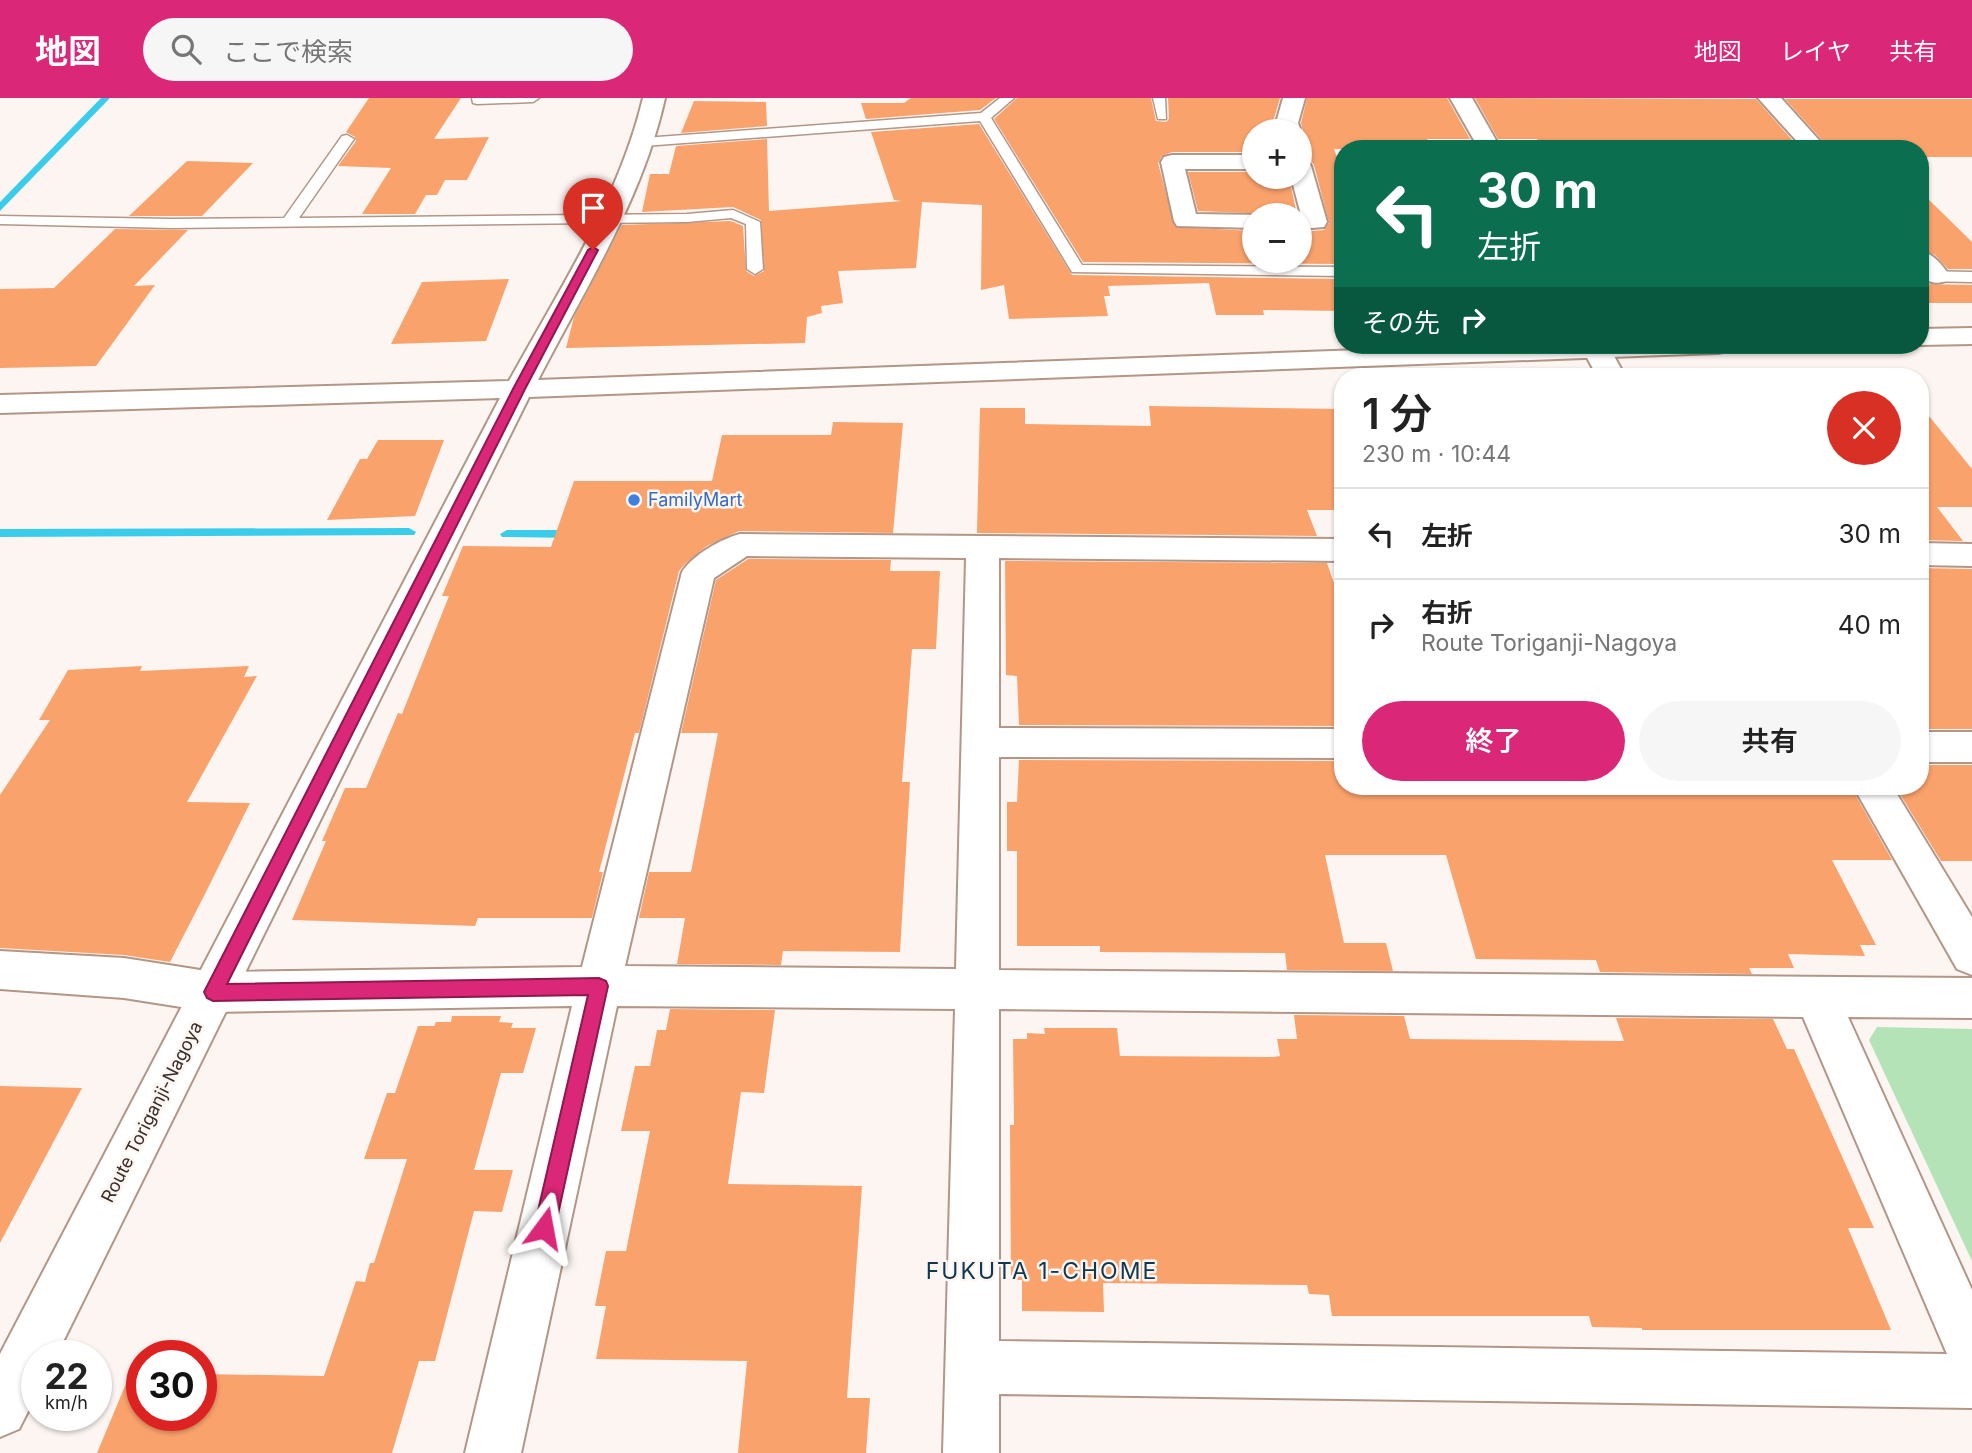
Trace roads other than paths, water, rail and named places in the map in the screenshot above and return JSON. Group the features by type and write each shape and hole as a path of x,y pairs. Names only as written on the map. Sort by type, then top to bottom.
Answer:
{"street":[{"name":"Route Toriganji-Nagoya","path":"0,1410 519,389 611,216 644,142 654,98"},
{"path":"1288,119 1294,98"},
{"path":"1461,98 1485,140"},
{"path":"1769,98 1808,140"},
{"path":"1242,162 1172,162 1186,221 1242,222"},
{"path":"1929,337 1972,336"},
{"path":"0,404 519,389 1416,354"},
{"path":"493,1453 599,986 699,572 740,545 1334,550"},
{"path":"971,1453 983,547"},
{"path":"1929,555 1972,555"},
{"path":"980,742 1334,744"},
{"path":"1929,747 1972,747"},
{"path":"1877,795 1972,956"},
{"path":"0,970 124,978 213,992 599,986 1972,998"},
{"path":"1816,996 1972,1350"},
{"path":"972,1367 1972,1381"}],"lane":[{"path":"478,98 477,100 533,98"},
{"path":"644,142 984,117 1008,98"},
{"path":"1159,98 1162,116"},
{"path":"984,117 1077,270 1334,272"},
{"path":"289,222 347,139"},
{"path":"0,220 62,223 289,222 611,216 687,218 733,214 753,222 755,269"},
{"path":"1929,271 1972,277"}],"waterway":[{"path":"0,208 106,98"},
{"path":"0,533 409,532"},
{"path":"507,534 575,534"}],"place":[{"name":"FamilyMart","path":"634,500"}],"district":[{"name":"FUKUTA 1-CHOME","path":"1042,1271"}]}
